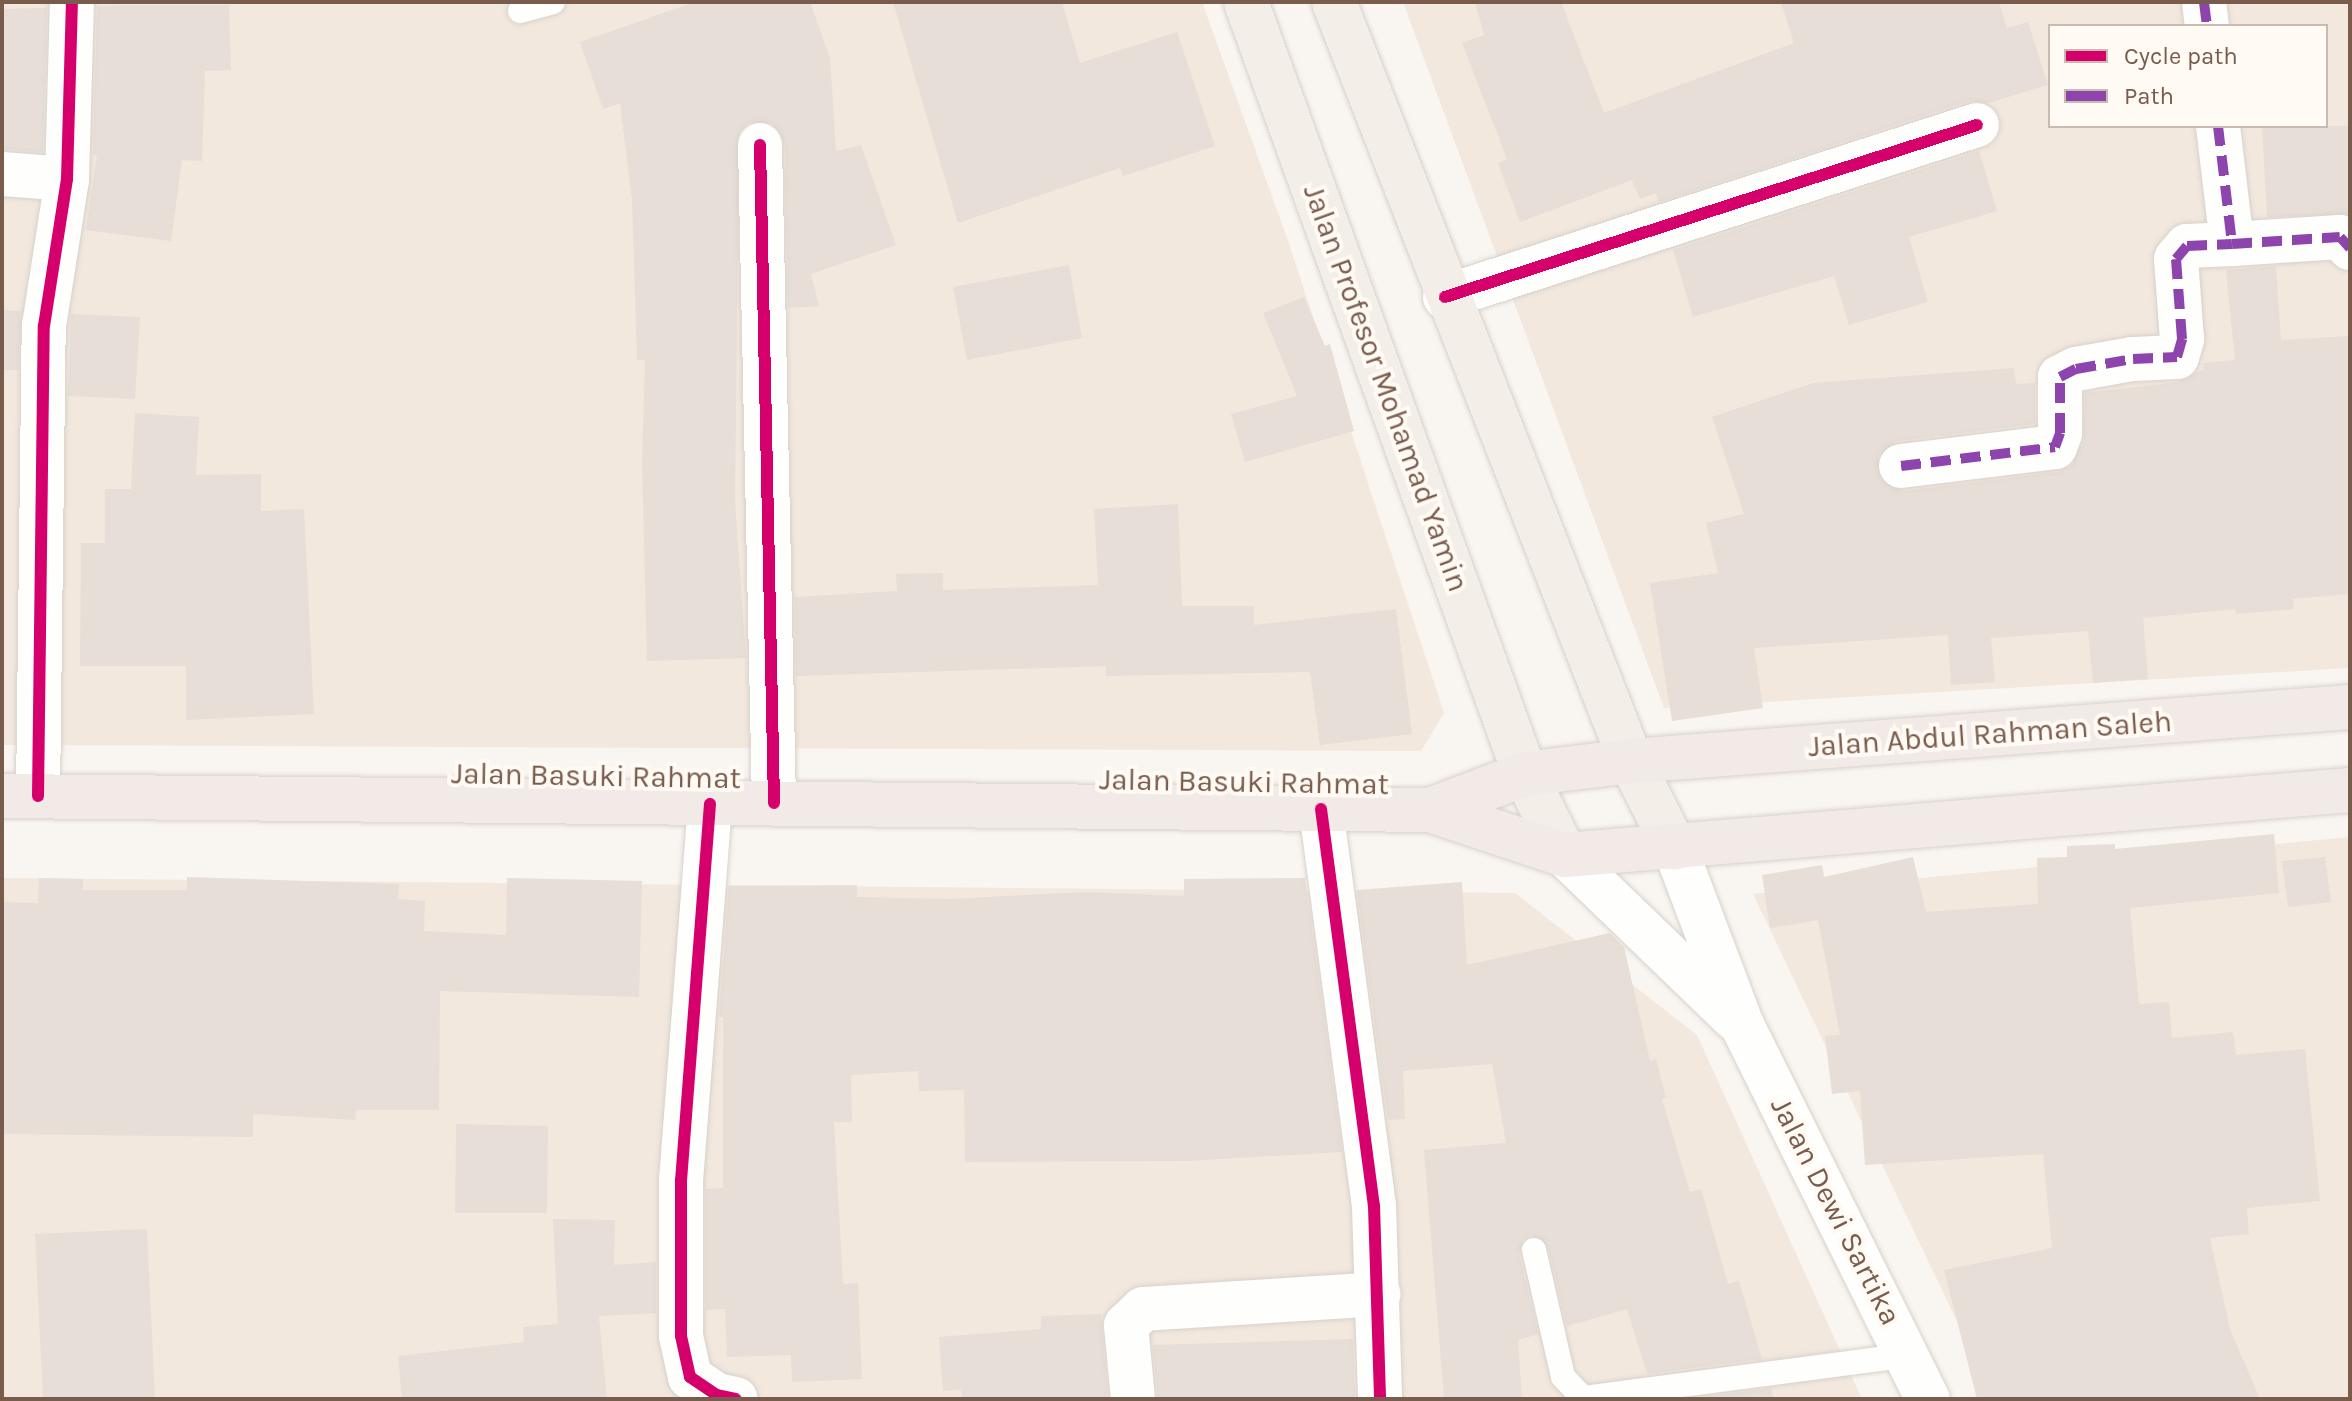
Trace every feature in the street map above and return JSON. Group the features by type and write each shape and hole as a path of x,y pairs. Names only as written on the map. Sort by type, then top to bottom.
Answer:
{"highway":[{"name":"Jalan Abdul Rahman Saleh","path":"1430,810 1525,774 1631,761 2350,707"},
{"path":"1430,810 1565,855 2350,790"},
{"name":"Jalan Basuki Rahmat","path":"20,796 1430,810"}],"main road":[{"name":"Jalan Profesor Mohamad Yamin","path":"1246,2 1525,774 1565,855"},
{"path":"1334,2 1445,297 1631,761 1675,848"}],"street":[{"path":"20,796 44,326 67,179 72,2"},
{"path":"2204,2 2207,24"},
{"path":"1445,297 1977,125"},
{"path":"2218,128 2232,244"},
{"path":"760,145 774,803"},
{"path":"2,174 67,179"},
{"path":"1901,466 2055,447 2060,433 2060,377 2076,369 2133,359 2177,357 2182,339 2176,259 2187,246 2340,237 2350,248"},
{"path":"710,804 681,1180 681,1336 690,1377 717,1395 736,1399"},
{"path":"1321,809 1374,1206 1380,1399"},
{"path":"1675,848 1742,1025"},
{"path":"1565,855 1742,1025"},
{"name":"Jalan Dewi Sartika","path":"1742,1025 1909,1355 1928,1399"},
{"path":"1133,1399 1126,1325 1143,1309 1379,1294"}],"lane":[{"path":"520,11 553,2"},
{"path":"1534,1250 1563,1377 1583,1398 1909,1355"}],"shaded area":[{"path":"2,2 1202,2 1287,238 1444,713 1421,751 2,745"},
{"path":"1403,2 2350,2 2350,668 1664,708"},
{"path":"2350,837 2350,1399 1994,1399 1753,894"},
{"path":"2,878 1515,893 1697,1035 1862,1399 2,1399"}],"building":[{"path":"695,2 810,2 830,58 836,151 861,145 896,245 811,274 819,306 788,308 785,144 771,123 748,123 739,132 735,502 746,658 647,661 642,461 645,360 637,360 632,200 620,103 603,109 580,42"},
{"path":"893,2 1062,2 1080,63 1177,32 1215,146 1123,176 1120,168 958,223"},
{"path":"1475,2 1561,2 1604,113 1794,43 1781,2 1999,2 2007,28 2028,22 2048,85 1988,103 1969,101 1659,202 1656,193 1640,199 1632,180 1520,222 1498,163 1507,159 1462,43 1484,35"},
{"path":"229,5 231,70 205,71 202,161 182,160 171,241 86,230 97,155 93,155 97,6"},
{"path":"47,8 43,152 2,149 2,9"},
{"path":"2350,126 2350,214 2267,217 2262,128"},
{"path":"1979,151 1997,211 1909,237 1928,302 1849,325 1834,276 1693,317 1673,250"},
{"path":"1069,265 1082,338 967,360 953,287"},
{"path":"2276,266 2281,340 2350,336 2350,594 2293,599 2294,609 2236,614 2235,609 2143,618 2148,679 2093,683 2088,631 1991,638 1995,682 1951,685 1948,635 1754,648 1763,708 1672,721 1650,583 1718,573 1706,523 1744,514 1712,417 1813,383 2014,368 2016,384 2035,383 2035,424 1897,441 1878,456 1881,480 1904,491 2058,472 2071,466 2084,441 2085,393 2179,382 2204,369 2203,363 2235,360 2226,270"},
{"path":"1304,297 1325,346 1330,344 1354,431 1245,462 1231,414 1297,396 1263,313"},
{"path":"2,310 21,311 18,370 2,370"},
{"path":"71,314 140,317 135,399 68,396"},
{"path":"135,413 199,417 196,475 261,474 261,511 304,509 314,714 186,720 186,666 80,666 81,543 105,543 105,489 131,489"},
{"path":"1178,504 1182,606 1254,606 1254,625 1396,609 1412,734 1320,745 1310,672 1106,676 1106,666 796,676 795,597 897,591 896,574 943,573 943,590 1098,585 1094,509"},
{"path":"2274,834 2279,893 2130,908 2139,1004 2169,1002 2172,1038 2233,1032 2236,1055 2305,1049 2320,1201 2247,1208 2249,1234 2210,1238 2230,1329 2260,1399 1977,1399 1944,1270 2052,1248 2043,1154 1865,1165 1860,1091 1832,1094 1825,1036 1840,1035 1818,920 1770,928 1762,875 1822,865 1824,877 1913,857 1926,912 2038,904 2037,858 2067,857 2067,846 2115,844 2115,849"},
{"path":"2325,857 2331,902 2288,907 2282,861"},
{"path":"187,877 399,884 398,899 425,901 424,931 506,935 507,878 642,881 639,997 440,991 439,1110 356,1110 355,1120 253,1114 253,1137 2,1134 2,902 38,903 39,878 83,879 83,890 187,890"},
{"path":"1305,878 1342,1152 1186,1161 965,1162 964,1090 919,1091 918,1071 851,1075 852,1122 834,1122 843,1284 858,1283 862,1379 792,1382 791,1355 727,1357 725,1309 706,1310 706,1189 723,1188 723,1017 719,1017 729,886 857,885 857,897 950,899 1086,892 1184,896 1184,879"},
{"path":"1462,882 1467,965 1610,933 1624,947 1650,1061 1656,1059 1666,1098 1662,1099 1690,1192 1701,1189 1728,1284 1739,1281 1762,1359 1647,1374 1627,1309 1567,1326 1548,1246 1531,1235 1523,1240 1519,1253 1538,1334 1518,1340 1522,1399 1444,1399 1424,1150 1506,1143 1492,1064 1403,1071 1405,1119 1388,1120 1357,890"},
{"path":"456,1124 548,1126 547,1213 455,1213"},
{"path":"553,1219 615,1220 614,1265 656,1262 656,1313 599,1316 607,1399 402,1399 398,1356 524,1342 523,1327 558,1324"},
{"path":"147,1229 155,1399 43,1399 35,1234"},
{"path":"1101,1314 1108,1399 962,1399 961,1390 943,1391 939,1337 1041,1329 1041,1316"},
{"path":"1353,1339 1355,1399 1158,1399 1153,1345"},
{"path":"1771,1388 1774,1399 1690,1399"}],"marked path":[{"path":"2204,2 2207,24"},
{"path":"2218,128 2232,244 2340,237 2350,248"},
{"path":"1901,466 2055,447 2060,433 2060,377 2076,369 2133,359 2177,357 2182,339 2176,259 2187,246 2232,244"}],"cycle path":[{"path":"38,796 44,326 67,179 72,2"},
{"path":"1445,297 1977,125"},
{"path":"760,145 774,803"},
{"path":"710,804 681,1180 681,1336 690,1377 717,1395 736,1399"},
{"path":"1321,809 1374,1206 1380,1399"}]}
